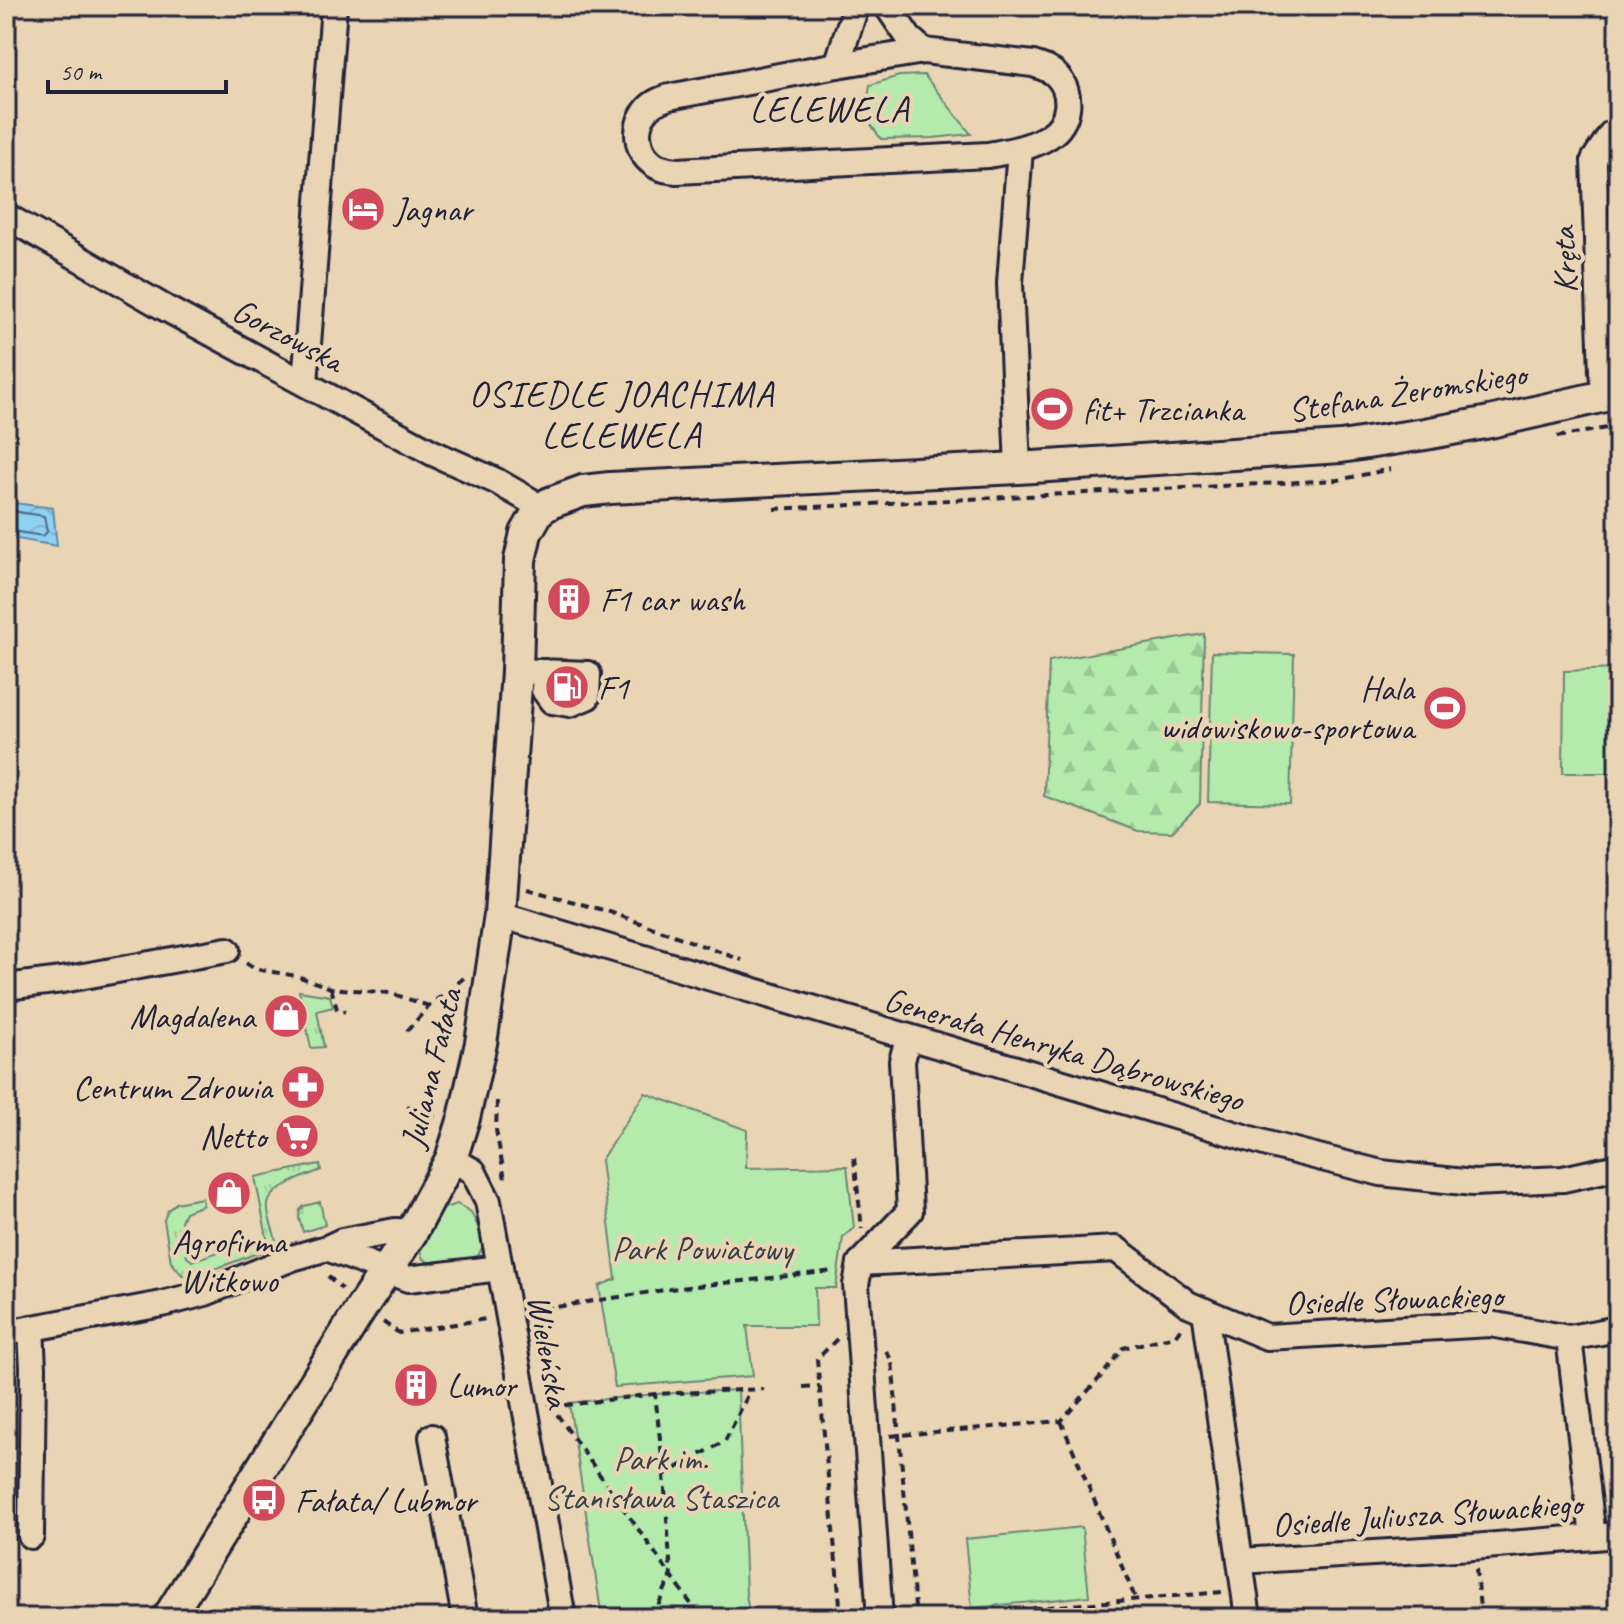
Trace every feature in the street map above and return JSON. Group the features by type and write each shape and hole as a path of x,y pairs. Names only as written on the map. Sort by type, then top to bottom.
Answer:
{"main road":[{"name":"Stefana Żeromskiego","path":"539,510 583,491 1341,447 1490,422 1612,394"},
{"name":"Juliana Fałata","path":"168,1618 412,1232 451,1159 481,1043 500,915 531,671 520,560 526,533 539,510"}],"street":[{"path":"305,383 334,6"},
{"path":"837,65 856,6"},
{"path":"887,6 909,38 924,51"},
{"path":"924,51 1033,64 1057,76 1067,95 1066,116 1052,135 1020,149 988,155 677,171 651,162 640,147 638,129 641,119 656,102 837,65 924,51"},
{"name":"Kręta","path":"1612,394 1602,372 1594,160 1611,134 1618,130"},
{"path":"1018,468 1010,283 1020,149"},
{"name":"Gorzowska","path":"6,216 165,308 433,453 496,481 529,500 539,510"},
{"name":"Generała Henryka Dąbrowskiego","path":"500,915 1271,1145 1381,1173 1473,1183 1563,1179 1618,1167"},
{"path":"6,987 227,950"},
{"path":"880,1618 856,1285 864,1259 910,1211 902,1061 908,1038"},
{"name":"Wieleńska","path":"451,1159 473,1171 488,1201 563,1618"},
{"path":"31,1536 33,1368 13,1326 162,1304 205,1293 342,1241 395,1231 412,1232"},
{"name":"Osiedle Słowackiego","path":"864,1259 1116,1249 1188,1304 1267,1337 1490,1324 1569,1338 1618,1329"},
{"path":"317,1250 408,1279 500,1268"},
{"path":"1201,1309 1248,1618"},
{"path":"1569,1338 1593,1537"},
{"path":"432,1437 465,1618"},
{"name":"Osiedle Juliusza Słowackiego","path":"1241,1561 1618,1535"}],"path":[{"path":"1546,439 1618,426"},
{"path":"766,510 1338,480 1397,467"},
{"path":"522,886 607,911 752,964"},
{"path":"227,950 255,969 297,976 331,988 390,993 429,1006"},
{"path":"407,1031 429,1006 465,976 475,977"},
{"path":"331,988 337,1009 345,1012"},
{"path":"497,1099 496,1130 507,1190"},
{"path":"407,1106 441,1119"},
{"path":"317,1250 325,1273 362,1307 399,1333 670,1289 837,1270 864,1259 854,1158"},
{"path":"867,1438 1061,1421 1123,1348 1175,1336 1201,1309"},
{"path":"819,1618 842,1617 817,1359 858,1317"},
{"path":"882,1342 892,1361 918,1618 1244,1590"},
{"path":"803,1387 820,1386"},
{"path":"664,1475 725,1441 751,1389"},
{"path":"551,1407 655,1394 764,1389"},
{"path":"653,1618 671,1575 655,1394"},
{"path":"545,1398 701,1618"},
{"path":"1061,1421 1136,1600"},
{"path":"1473,1547 1481,1618"}],"green space":[{"path":"924,75 971,134 881,139 865,116 870,85 899,76"},
{"path":"1204,634 1200,804 1172,832 1138,831 1044,796 1049,661"},
{"path":"1212,652 1294,654 1290,804 1208,802"},
{"path":"1618,669 1618,773 1563,773 1564,671"},
{"path":"299,991 330,996 333,1007 317,1011 324,1047 311,1048"},
{"name":"Park Powiatowy","path":"645,1093 747,1130 746,1168 847,1166 854,1228 843,1237 836,1288 815,1288 816,1326 747,1326 753,1376 615,1387 599,1286 616,1279 601,1160"},
{"path":"320,1164 321,1170 290,1183 271,1198 268,1213 276,1241 275,1246 269,1248 255,1177"},
{"path":"202,1198 203,1205 185,1212 181,1221 187,1257 192,1261 257,1239 260,1252 191,1278 182,1275 171,1262 164,1220 168,1210 176,1203"},
{"path":"320,1202 325,1225 303,1232 300,1210"},
{"path":"457,1204 471,1212 481,1233 483,1246 476,1260 436,1266 423,1259 419,1248 441,1209"},
{"name":"Park im. Stanisława Staszica","path":"738,1390 746,1595 750,1618 602,1618 569,1403"},
{"path":"1082,1527 1089,1596 972,1608 965,1539"}],"water":[{"path":"6,502 53,508 57,546 6,537"}],"place":[{"name":"Jagnar","path":"363,209"},
{"name":"fit+ Trzcianka","path":"1052,409"},
{"name":"F1 car wash","path":"569,599"},
{"name":"F1","path":"567,687"},
{"name":"Hala widowiskowo-sportowa","path":"1445,708"},
{"name":"Magdalena","path":"286,1016"},
{"name":"Centrum Zdrowia","path":"303,1087"},
{"name":"Netto","path":"297,1136"},
{"name":"Agrofirma Witkowo","path":"229,1193"},
{"name":"Lumor","path":"416,1385"},
{"name":"Fałata/ Lubmor","path":"264,1500"}],"district":[{"name":"LELEWELA","path":"830,109"},
{"name":"OSIEDLE JOACHIMA LELEWELA","path":"622,414"}]}
